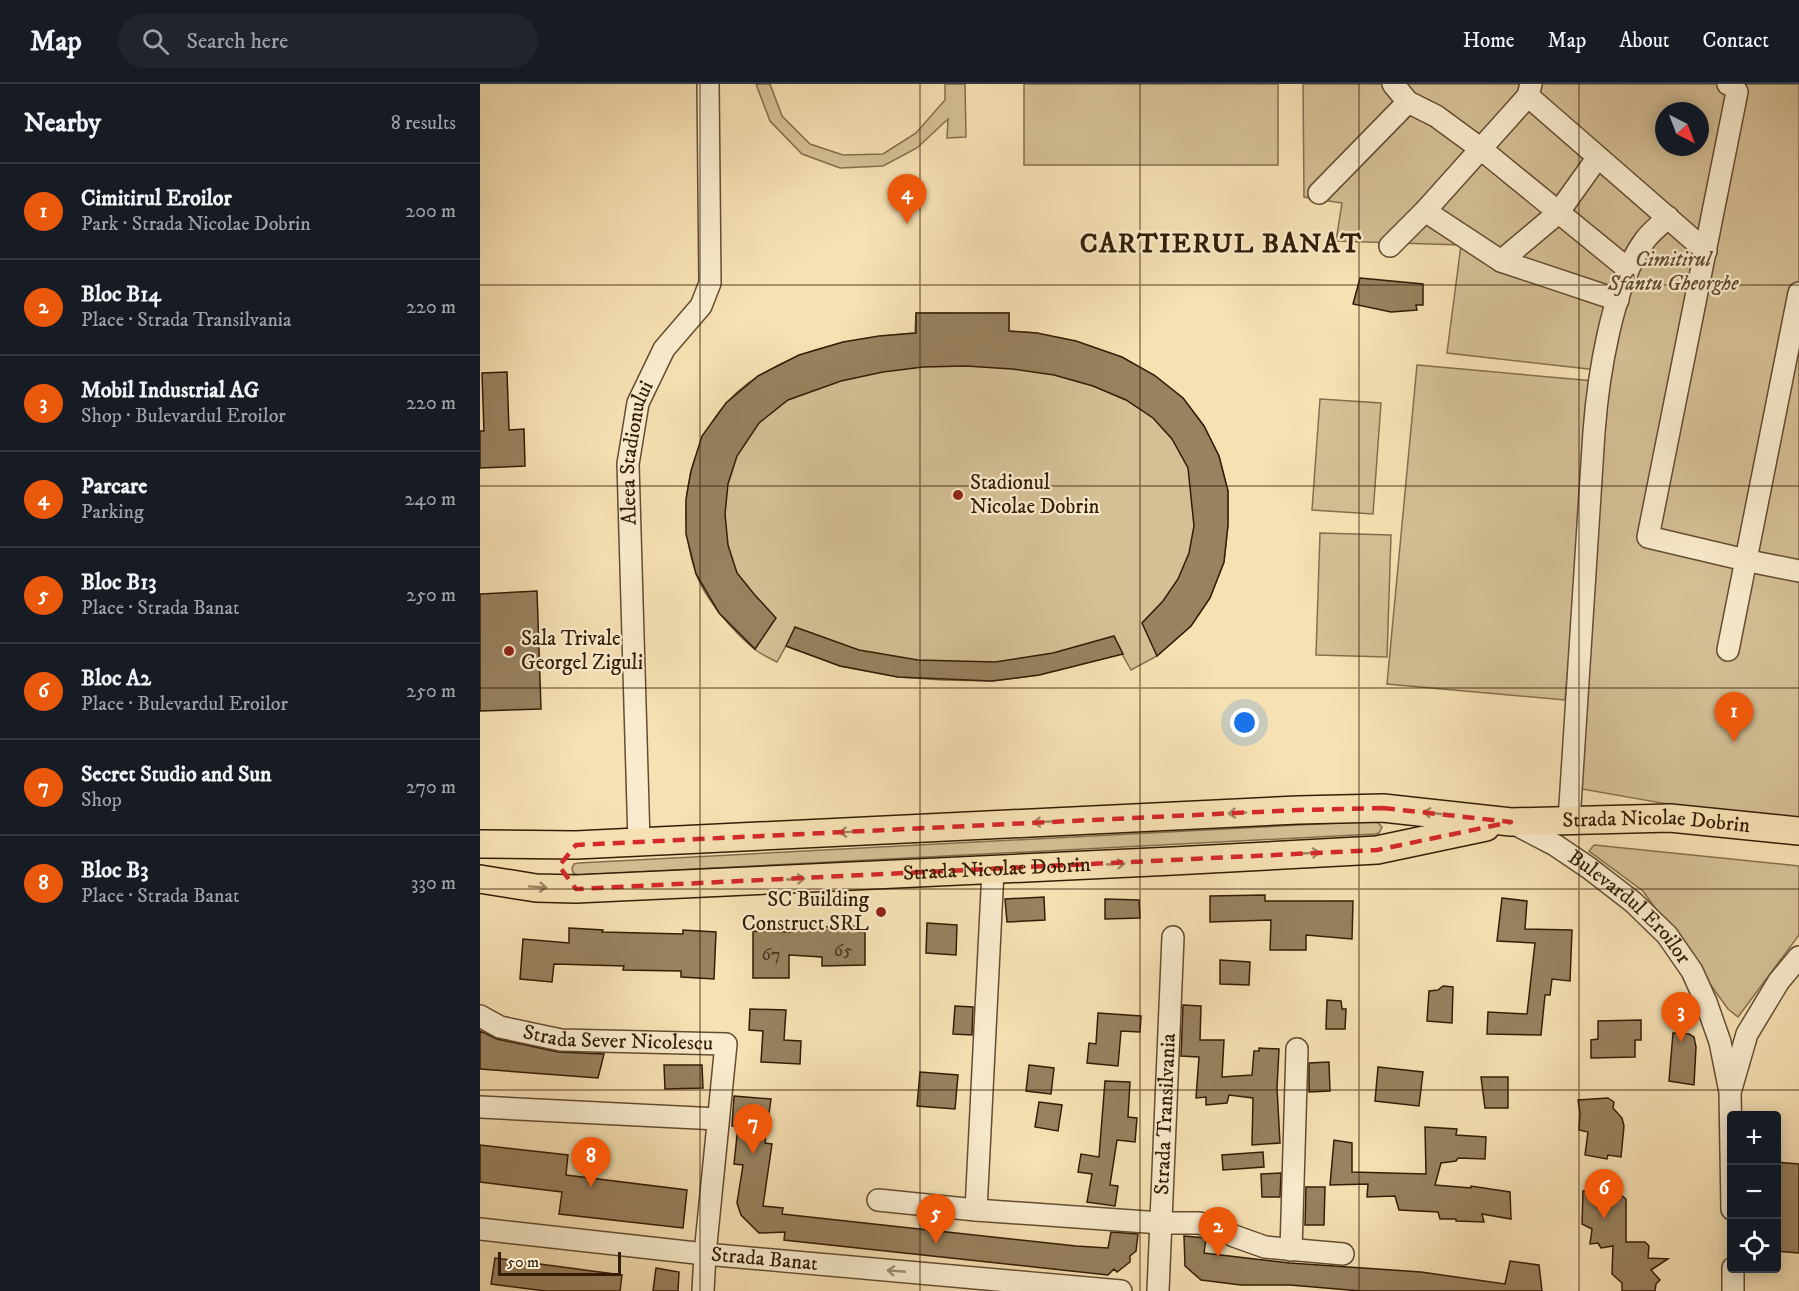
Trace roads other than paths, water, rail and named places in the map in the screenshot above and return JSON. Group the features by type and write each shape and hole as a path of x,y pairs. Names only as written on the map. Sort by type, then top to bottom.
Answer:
{"main road":[{"name":"Strada Nicolae Dobrin","path":"480,844 576,845 1298,810 1383,808 1511,822 1670,818 1799,831"},
{"path":"1377,850 1390,836 1390,820 1383,808"},
{"name":"Strada Nicolae Dobrin","path":"480,879 536,888 576,889 1377,850 1511,822"},
{"path":"576,845 562,858 559,866 560,874 576,889"}],"street":[{"name":"Aleea Stadionului","path":"639,842 628,464 638,403 664,349 701,306 710,283 708,84"},
{"path":"1393,84 1408,102 1436,116 1481,149 1628,269"},
{"path":"1728,84 1734,86 1737,92 1648,537 1799,571"},
{"path":"1390,246 1481,149 1530,90 1598,157 1706,251"},
{"path":"1319,193 1408,102"},
{"path":"1501,261 1558,213 1598,157"},
{"path":"1425,211 1501,261 1618,300"},
{"path":"1569,820 1594,424 1600,370 1628,269 1645,239 1668,218"},
{"path":"1728,650 1799,292"},
{"name":"Bulevardul Eroilor","path":"1511,822 1555,845 1634,902 1667,935 1692,971 1720,1041 1730,1092 1731,1165"},
{"path":"976,1210 993,870"},
{"name":"Strada Transilvania","path":"1158,1291 1173,937"},
{"name":"Bulevardul Eroilor","path":"1730,1092 1747,1034 1779,981 1799,957"},
{"name":"Strada Sever Nicolescu","path":"480,1016 500,1027 561,1040 726,1044 718,1119"},
{"path":"1291,1250 1297,1049"},
{"path":"480,1107 718,1119 705,1254 704,1291"},
{"path":"878,1200 976,1210 1161,1223 1199,1223 1216,1227 1265,1247 1343,1254"},
{"name":"Strada Banat","path":"480,1229 944,1283 1121,1291"},
{"path":"1732,1273 1733,1291"}],"place":[{"name":"Parcare","path":"907,224"},
{"name":"Stadionul Nicolae Dobrin","path":"958,495"},
{"name":"Sala Trivale Georgel Ziguli","path":"509,651"},
{"name":"Cimitirul Eroilor","path":"1734,742"},
{"name":"SC Building Construct SRL","path":"881,912"},
{"name":"Mobil Industrial AG","path":"1681,1042"},
{"name":"Secret Studio and Sun","path":"753,1154"},
{"name":"Bloc B3","path":"591,1187"},
{"name":"Bloc A2","path":"1604,1219"},
{"name":"Bloc B13","path":"936,1244"},
{"name":"Bloc B14","path":"1218,1257"}],"district":[{"name":"CARTIERUL BANAT","path":"1221,244"}],"park label":[{"name":"Cimitirul Sfântu Gheorghe","path":"1673,272"}]}
